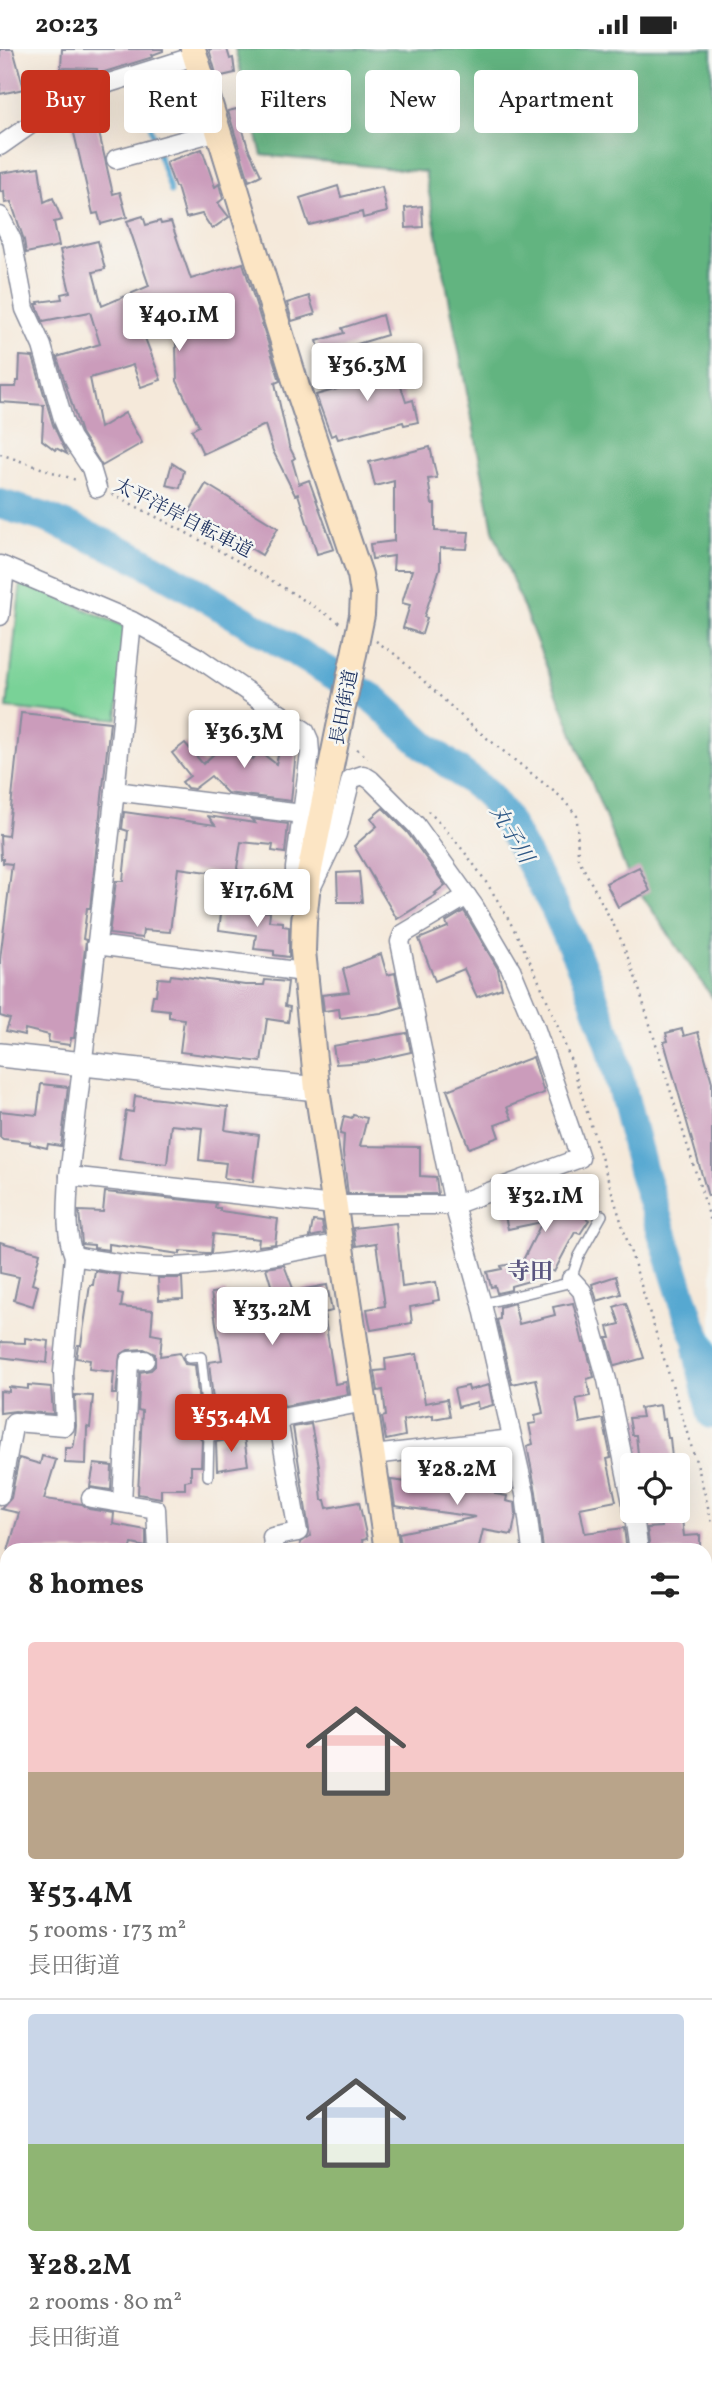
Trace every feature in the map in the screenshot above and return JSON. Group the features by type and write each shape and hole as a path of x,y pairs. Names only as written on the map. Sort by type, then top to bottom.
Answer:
{"main road":[{"name":"長田街道","path":"194,53 199,70"},
{"name":"長田街道","path":"219,133 360,575 363,594 352,633 339,726 306,901 304,972 317,1089 386,1543"}],"street":[{"path":"0,146 74,94 194,53"},
{"path":"117,159 211,133"},
{"path":"0,216 12,240 25,309 42,346 64,422 71,438 92,468 97,488"},
{"path":"0,616 2,566 132,621 197,657 305,730 310,753 295,868 295,890 306,901 337,834 351,779 363,775 416,825 467,896 515,980 534,1024 580,1158 454,1205 334,1205 69,1176"},
{"path":"0,1495 15,1422 65,1426 63,1372 74,1256 70,1246 68,1218 69,1176 115,791 132,621"},
{"path":"115,791 302,814"},
{"path":"467,896 403,934 400,941 454,1205 482,1304 530,1523 531,1543"},
{"path":"96,945 304,972"},
{"path":"0,1055 317,1089"},
{"path":"74,1256 131,1266 176,1267 270,1257 340,1243"},
{"path":"571,1279 582,1291 607,1380 622,1453"},
{"path":"122,1503 129,1360 145,1360"},
{"path":"209,1432 365,1402"},
{"path":"273,1543 272,1538 298,1532 278,1419"},
{"path":"373,1455 512,1439"},
{"path":"91,1498 156,1510 158,1543"},
{"path":"635,1523 638,1543"}],"lane":[{"path":"482,1304 564,1284 571,1279 579,1256 602,1215"},
{"path":"188,1358 201,1357 209,1432 208,1476"}],"path":[{"name":"太平洋岸自転車道","path":"0,454 48,468 97,488 220,548 290,590 352,633 396,656 473,727 561,797 577,816 578,858 619,935 635,976 712,1224"}],"green space":[{"path":"235,49 712,49 712,997 628,875 493,530 425,172 262,155 256,133 351,133 351,70 240,70"},
{"path":"21,581 128,628 117,719 7,708"}],"building":[{"path":"0,49 13,49 21,78 21,90 0,94"},
{"path":"62,49 163,49 152,55 153,57 110,70 61,68"},
{"path":"209,49 227,49 230,59 233,58 235,73 222,76 222,70 215,70"},
{"path":"236,109 236,133 244,133 261,175 249,181 228,111"},
{"path":"74,133 99,133 113,194 120,192 127,217 101,224 98,213 93,214"},
{"path":"202,149 215,187 219,184 223,199 218,203 229,217 212,229 202,214 186,218 166,162"},
{"path":"39,167 44,202 53,198 62,220 54,222 59,246 26,253 11,202 5,203 4,191 0,192 0,173"},
{"path":"338,186 341,197 382,187 387,212 363,218 362,212 309,225 300,198"},
{"path":"422,206 423,227 406,228 405,208"},
{"path":"143,216 146,225 160,221 161,224 171,222 191,279 243,263 280,381 275,383 289,446 295,458 292,460 299,484 309,480 334,549 317,554 298,494 295,495 273,451 265,425 203,454 192,430 199,426 177,381 175,311 140,325 161,380 141,387 133,365 90,378 100,428 125,413 142,443 102,466 81,433 57,357 100,344 90,312 43,321 36,304 62,299 61,294 70,292 60,250 98,241 105,269 93,272 102,306 149,286 127,221"},
{"path":"309,296 315,314 292,321 287,303"},
{"path":"382,315 387,335 321,355 317,341 344,333 342,328"},
{"path":"20,356 33,357 53,425 67,454 56,448 55,450 42,440 44,405 0,402 0,387 16,387 19,381"},
{"path":"393,362 406,402 413,400 418,422 404,425 403,422 338,439 336,434 331,436 316,395 348,386 345,378"},
{"path":"430,447 437,478 428,479 432,504 435,504 435,531 469,532 467,549 440,548 440,568 424,617 427,618 422,634 403,628 410,605 402,603 412,570 393,570 394,556 372,559 370,544 394,541 394,481 375,486 369,462"},
{"path":"172,463 184,471 180,488 166,485"},
{"path":"206,484 278,528 262,555 190,511"},
{"path":"21,713 110,722 90,908 87,908 83,939 86,940 74,1038 71,1038 70,1045 48,1042 49,1035 25,1029 24,1035 6,1031 10,1019 0,1016 0,959 12,864 3,863 1,859 0,835 8,836"},
{"path":"284,732 297,741 291,801 227,793 211,776 194,789 187,788 182,782 190,776 172,753 185,743 203,764 232,737 253,759 259,751 276,764"},
{"path":"383,808 407,832 445,885 435,893 437,894 397,919 354,846 377,826 371,818"},
{"path":"124,812 215,825 208,816 255,823 251,819 288,824 285,853 272,851 273,845 241,842 237,868 243,882 224,890 215,873 178,868 170,932 143,930 142,938 109,934 116,881 123,881 128,831 122,829"},
{"path":"639,867 650,891 618,907 606,883"},
{"path":"359,872 362,902 338,902 337,873"},
{"path":"222,906 270,912 269,921 283,922 283,926 289,927 289,957 274,955 274,951 254,949 256,935 219,930"},
{"path":"464,911 498,969 502,988 477,997 464,969 435,981 419,939 448,927 446,922"},
{"path":"381,954 387,975 395,973 402,1007 381,1013 340,1018 339,1009 324,1011 322,995 349,992 343,969"},
{"path":"171,975 245,985 264,985 265,980 288,982 285,1006 290,1007 288,1022 267,1019 261,1062 180,1052 184,1019 169,1017 169,1010 151,1008 158,978 170,979"},
{"path":"682,1029 684,1036 698,1032 712,1082 712,1195 708,1196 664,1042 668,1041 666,1033"},
{"path":"407,1033 411,1052 366,1062 336,1064 333,1046"},
{"path":"533,1057 544,1093 507,1107 512,1119 495,1125 499,1137 469,1148 447,1090"},
{"path":"41,1084 68,1087 61,1146 48,1144 47,1148 0,1137 0,1111 37,1115"},
{"path":"135,1096 228,1107 225,1130 259,1135 253,1182 224,1178 226,1163 199,1160 202,1128 171,1125 167,1164 119,1159 126,1111 133,1112"},
{"path":"353,1115 367,1118 360,1146 420,1147 420,1176 436,1177 438,1194 348,1194 343,1153 344,1135 340,1134 344,1116 352,1118"},
{"path":"547,1183 555,1208 570,1186 572,1188 576,1183 595,1196 584,1217 589,1220 580,1234 575,1232 554,1272 532,1261 536,1279 497,1293 495,1286 491,1287 487,1272 522,1262 542,1222 508,1229 504,1212 541,1206 535,1187"},
{"path":"105,1192 216,1203 215,1208 220,1208 220,1211 278,1219 275,1244 258,1246 259,1239 213,1234 211,1253 180,1251 180,1254 109,1244 109,1250 82,1244 79,1211 103,1212"},
{"path":"313,1221 322,1222 324,1234 310,1237"},
{"path":"396,1223 402,1287 436,1282 439,1300 410,1307 412,1323 371,1330 367,1309 385,1306 376,1243 356,1246 353,1228"},
{"path":"0,1242 40,1253 32,1284 38,1286 33,1306 14,1300 19,1277 0,1273"},
{"path":"284,1265 294,1291 327,1285 332,1311 324,1313 335,1384 346,1382 348,1394 284,1406 282,1397 238,1406 240,1414 215,1419 209,1362 222,1360 211,1293 226,1291 226,1296 272,1288 266,1268"},
{"path":"95,1271 120,1275 118,1293 123,1294 121,1307 153,1310 151,1334 162,1336 160,1356 180,1353 185,1364 195,1365 201,1424 198,1433 202,1441 201,1466 191,1466 191,1480 185,1481 185,1489 161,1489 161,1498 138,1494 142,1411 138,1410 140,1372 151,1370 155,1366 155,1354 144,1349 128,1350 120,1355 116,1394 112,1394 114,1372 89,1369 90,1360 76,1358 78,1345 81,1345 90,1285 93,1285"},
{"path":"616,1276 621,1294 597,1301 592,1284"},
{"path":"158,1278 182,1278 183,1299 159,1300"},
{"path":"514,1303 519,1324 555,1315 553,1307 573,1303 594,1377 587,1379 590,1396 576,1399 580,1423 603,1419 611,1458 607,1459 616,1501 580,1508 585,1533 624,1528 626,1543 542,1543 527,1446 533,1444 529,1424 536,1423 535,1415 543,1413 536,1379 512,1384 497,1320 500,1319 500,1307"},
{"path":"626,1303 644,1358 615,1366 607,1338 611,1338 608,1327 620,1324 614,1307"},
{"path":"25,1338 49,1341 47,1363 0,1357 0,1342 25,1343"},
{"path":"417,1354 425,1403 447,1399 450,1416 433,1419 433,1415 403,1420 405,1436 386,1440 382,1417 386,1416 383,1390 378,1391 375,1371 386,1370 385,1359"},
{"path":"28,1385 51,1387 53,1414 15,1411 0,1413 0,1391 9,1392 9,1387 28,1389"},
{"path":"489,1385 493,1405 478,1409 477,1402 458,1407 454,1389 468,1386 469,1390"},
{"path":"75,1395 93,1396 90,1428 87,1427 86,1464 65,1463 65,1448 72,1448 74,1445"},
{"path":"660,1405 672,1453 638,1453 636,1435 632,1435 629,1418 642,1417 640,1408"},
{"path":"311,1424 322,1500 325,1500 327,1508 359,1502 367,1539 362,1540 363,1543 300,1543 310,1536 293,1427"},
{"path":"244,1437 248,1465 217,1470 216,1442"},
{"path":"42,1456 56,1460 44,1499 82,1504 89,1509 114,1513 113,1524 146,1530 146,1543 10,1543 19,1513 1,1509 11,1498 19,1458 40,1464"},
{"path":"439,1459 497,1464 495,1494 507,1496 506,1501 515,1503 512,1535 483,1530 480,1543 401,1543 399,1533 476,1517 395,1506 391,1480 437,1486"},
{"path":"94,1464 112,1466 111,1490 90,1487"},
{"path":"662,1523 682,1523 684,1536 700,1535 700,1543 649,1543 647,1528 662,1527"}],"waterway":[{"path":"153,133 155,141"},
{"path":"158,152 171,192"},
{"name":"丸子川","path":"0,504 47,518 133,556 195,591 374,699 425,746 486,792 503,814 555,908 586,977 611,1046 642,1169 690,1321 712,1372"},
{"path":"698,1352 712,1414"}],"district":[{"name":"寺田","path":"530,1271"}]}
